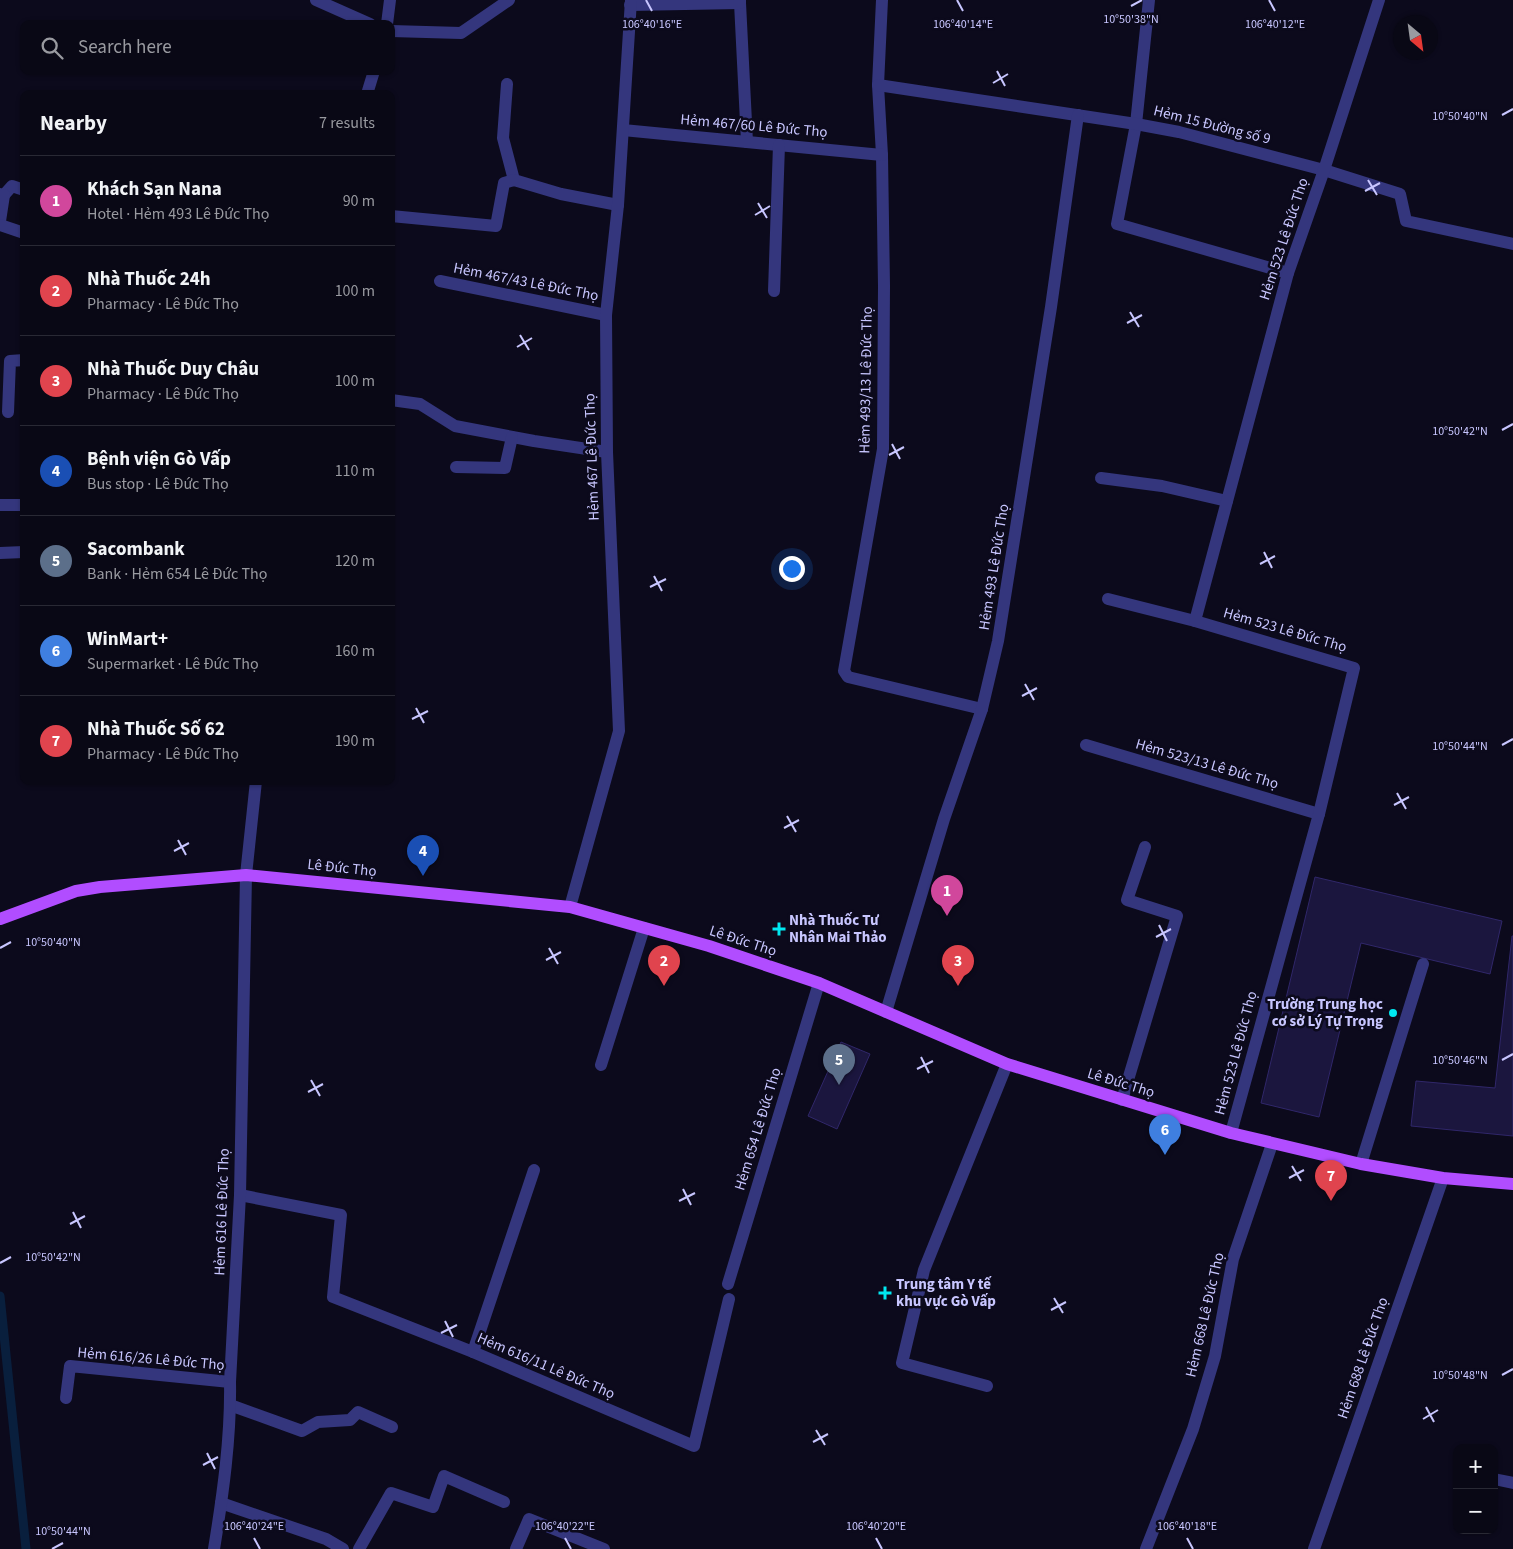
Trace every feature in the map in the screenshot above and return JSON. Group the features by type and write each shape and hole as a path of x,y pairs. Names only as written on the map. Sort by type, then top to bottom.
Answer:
{"main road":[{"name":"Lê Đức Thọ","path":"0,919 76,891 100,887 246,875 570,907 709,946 819,983 1006,1064 1231,1133 1361,1164 1443,1178 1513,1184"}],"street":[{"path":"316,0 361,20"},
{"path":"388,20 390,0"},
{"path":"395,31 461,33 509,0"},
{"name":"Hẻm 493/13 Lê Đức Thọ","path":"882,0 878,85 882,155 884,286 883,449 844,671 848,677 982,709"},
{"path":"1149,0 1136,124 1116,224 1288,273"},
{"name":"Hẻm 523 Lê Đức Thọ","path":"1231,1133 1319,814 1354,668 1195,620 1288,273 1324,170 1379,0"},
{"path":"630,2 740,2 746,142"},
{"name":"Hẻm 467 Lê Đức Thọ","path":"570,907 619,731 607,452 606,315 618,205 630,2"},
{"path":"368,90 373,75"},
{"path":"506,84 503,138 514,180"},
{"name":"Hẻm 15 Đường số 9","path":"878,85 1180,132 1324,170 1400,194 1406,221 1513,244"},
{"name":"Hẻm 493 Lê Đức Thọ","path":"886,1012 944,820 982,709 1000,632 1051,308 1078,115"},
{"name":"Hẻm 467/60 Lê Đức Thọ","path":"623,130 882,155"},
{"path":"774,291 779,145"},
{"path":"395,216 496,226 504,182 514,180 561,194 618,205"},
{"path":"0,221 2,195 12,186 20,189"},
{"path":"0,225 20,232"},
{"name":"Hẻm 467/43 Lê Đức Thọ","path":"440,281 606,315"},
{"path":"8,412 10,361 20,360"},
{"path":"395,401 420,404 455,426 607,452"},
{"path":"456,467 505,468 512,437"},
{"path":"1101,478 1162,486 1227,501"},
{"path":"0,505 20,505"},
{"path":"0,553 20,552"},
{"path":"1108,599 1195,620"},
{"name":"Hẻm 523/13 Lê Đức Thọ","path":"1086,745 1319,814"},
{"name":"Hẻm 616 Lê Đức Thọ","path":"214,1549 221,1503 230,1405 240,1195 246,875 256,785"},
{"path":"1122,1100 1177,916 1127,900 1146,847"},
{"path":"601,1065 644,928"},
{"path":"1361,1164 1423,964"},
{"name":"Hẻm 654 Lê Đức Thọ","path":"728,1284 819,983"},
{"path":"987,1386 902,1363 924,1270 1006,1064"},
{"name":"Hẻm 668 Lê Đức Thọ","path":"1146,1549 1193,1429 1215,1356 1234,1259 1272,1144"},
{"path":"473,1352 534,1170"},
{"name":"Hẻm 688 Lê Đức Thọ","path":"1314,1549 1443,1178"},
{"name":"Hẻm 616/11 Lê Đức Thọ","path":"240,1195 341,1215 333,1297 473,1352 694,1446 729,1299"},
{"name":"Hẻm 616/26 Lê Đức Thọ","path":"66,1398 70,1366 230,1382"},
{"path":"230,1405 302,1432 318,1422 350,1420 358,1412 392,1427"},
{"path":"359,1549 391,1493 433,1507 444,1476 504,1502"},
{"path":"1498,1480 1513,1483"},
{"path":"221,1503 326,1539 344,1549"},
{"path":"516,1549 529,1519 604,1549"}],"building":[{"path":"1315,877 1502,921 1490,974 1361,943 1319,1117 1261,1103"},
{"path":"1512,936 1513,1136 1411,1126 1416,1081 1495,1088"},
{"path":"841,1042 870,1054 837,1129 808,1116"}],"waterway":[{"path":"0,1296 26,1549"}],"place":[{"name":"Bệnh viện Gò Vấp","path":"423,876"},
{"name":"Khách Sạn Nana","path":"947,916"},
{"name":"Nhà Thuốc Tư Nhân Mai Thảo","path":"779,929"},
{"name":"Nhà Thuốc 24h","path":"664,986"},
{"name":"Nhà Thuốc Duy Châu","path":"958,986"},
{"name":"Trường Trung học cơ sở Lý Tự Trọng","path":"1393,1013"},
{"name":"Sacombank","path":"839,1085"},
{"name":"WinMart+","path":"1165,1155"},
{"name":"Nhà Thuốc Số 62","path":"1331,1201"},
{"name":"Trung tâm Y tế khu vực Gò Vấp","path":"885,1293"}]}
